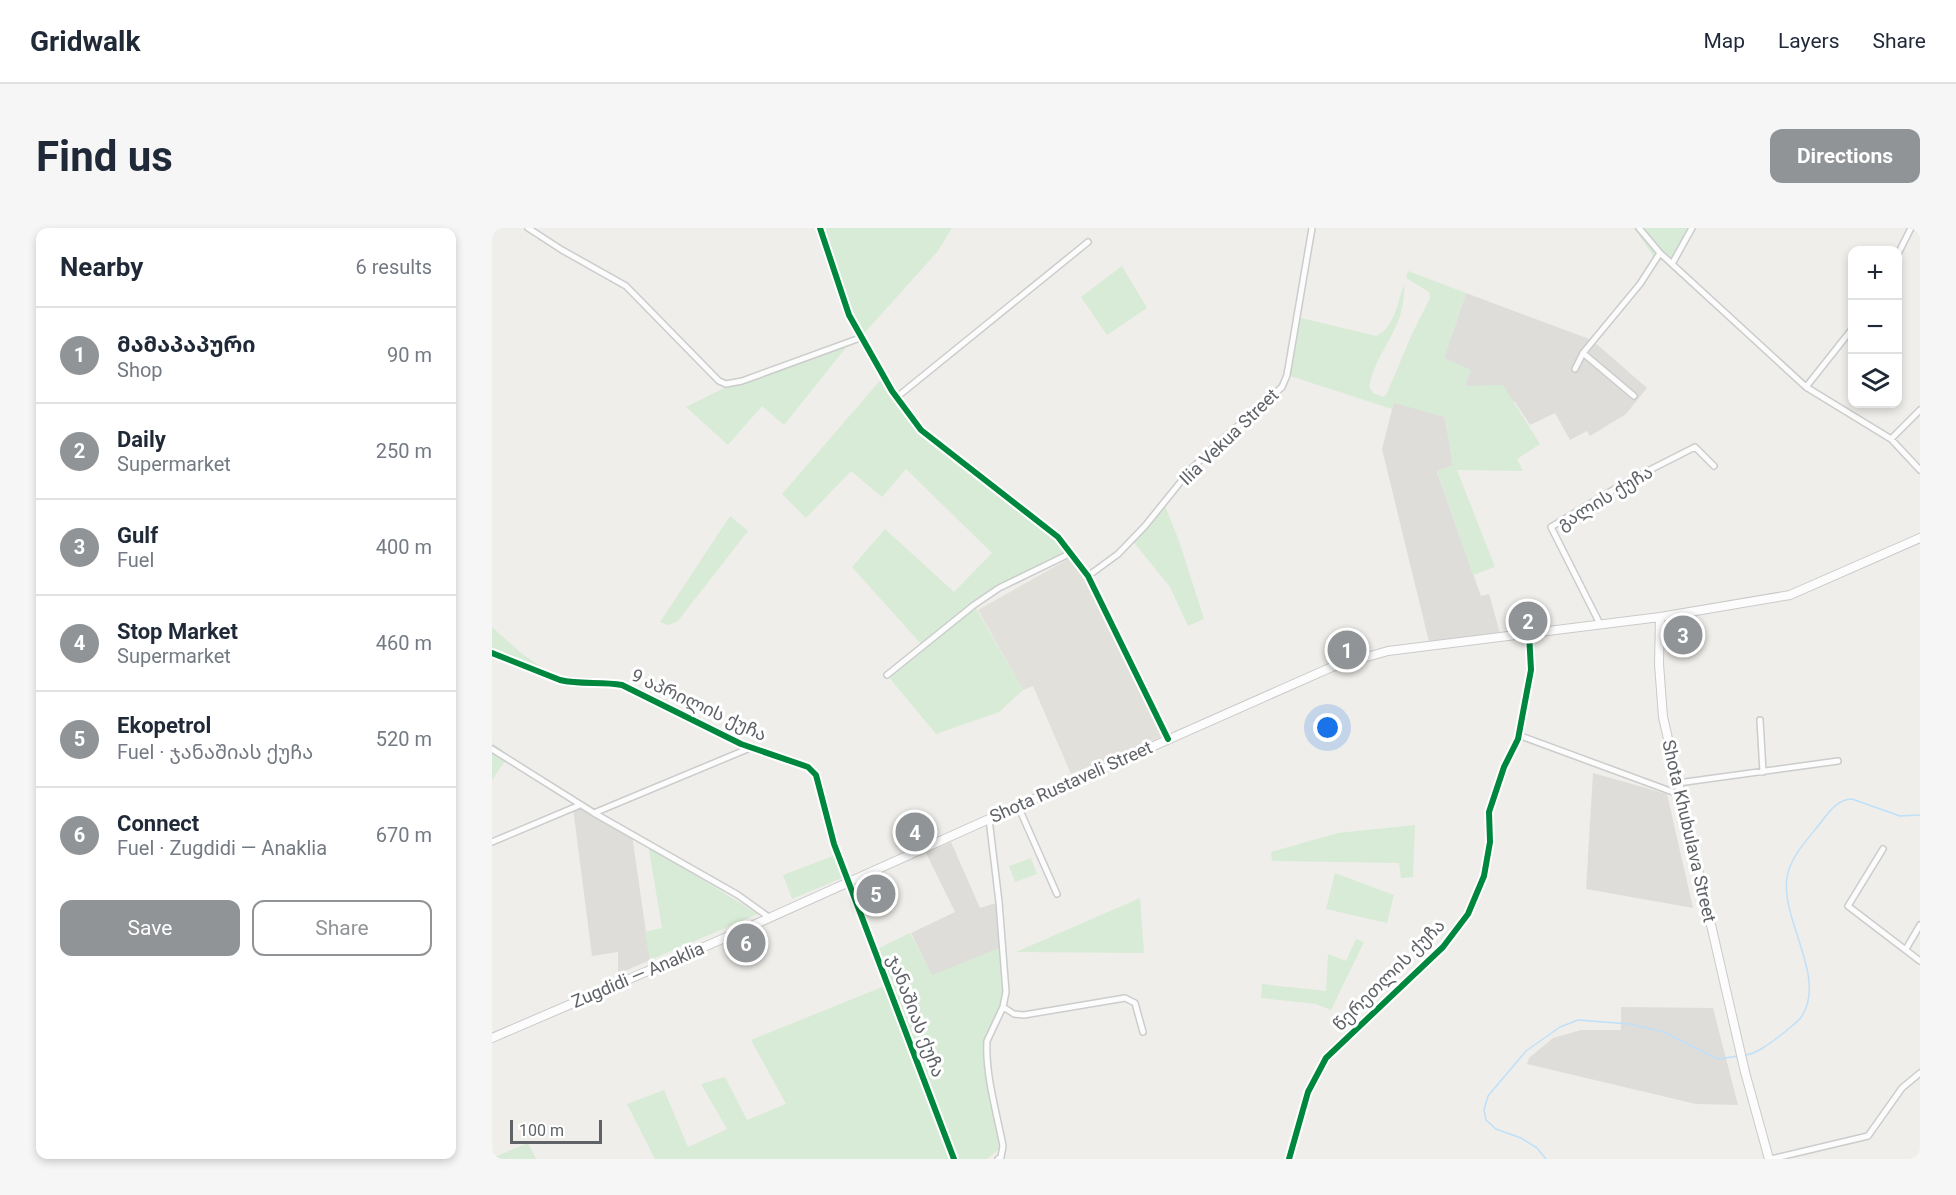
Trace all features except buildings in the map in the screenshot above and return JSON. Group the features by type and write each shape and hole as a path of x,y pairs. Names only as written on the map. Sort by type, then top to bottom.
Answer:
{"main road":[{"name":"Shota Rustaveli Street","path":"850,883 1324,670 1356,659 1388,651 1660,617 1790,595 1920,538"},
{"name":"Shota Khubulava Street","path":"1660,617 1659,664 1663,717 1745,1072 1770,1159"},
{"name":"Zugdidi — Anaklia","path":"492,1038 850,883"}],"street":[{"path":"528,228 626,286 719,381 726,384 742,381 860,338"},
{"path":"820,228 849,315 860,338 872,353 897,397 921,430 1058,537 1071,553 1088,576 1161,721 1168,740"},
{"name":"Ilia Vekua Street","path":"1088,576 1118,554 1145,526 1191,469 1282,387 1287,375 1312,228"},
{"path":"1639,228 1660,253 1806,387 1891,439 1920,470"},
{"path":"1672,264 1692,228"},
{"path":"1902,246 1911,228"},
{"path":"897,397 1088,242"},
{"path":"1575,369 1583,353 1640,284 1660,253"},
{"path":"1806,387 1848,334"},
{"path":"1583,353 1634,396"},
{"path":"1891,439 1920,410"},
{"name":"გალის ქუჩა","path":"1599,624 1551,527 1628,481 1695,447 1714,466"},
{"path":"887,675 974,605 999,588 1071,553"},
{"name":"წერეთლის ქუჩა","path":"1289,1159 1308,1092 1326,1058 1443,947 1468,914 1484,876 1490,842 1489,812 1504,767 1518,735 1531,670 1529,633"},
{"name":"9 აპრილის ქუჩა","path":"492,653 560,680 622,685 751,748 808,767 816,775 834,844 850,883"},
{"path":"1760,720 1763,772"},
{"path":"1518,735 1681,795"},
{"path":"594,813 751,748"},
{"path":"492,749 580,805 738,895 770,918"},
{"path":"1678,783 1839,761"},
{"path":"492,842 580,805"},
{"path":"1018,806 1057,894"},
{"path":"989,819 999,902 1006,992 1003,1007 987,1041 988,1062 1003,1146 1001,1157 998,1159"},
{"path":"1883,849 1848,906 1920,961"},
{"name":"ჯანაშიას ქუჩა","path":"850,883 954,1159"},
{"path":"1906,949 1920,925"},
{"path":"1003,1007 1014,1014 1024,1015 1125,998 1135,1003 1143,1032"},
{"path":"1770,1159 1868,1136 1902,1088 1920,1073"}],"shaded area":[{"path":"1466,293 1592,340 1647,388 1626,414 1590,436 1587,431 1570,440 1555,413 1530,425 1515,402 1464,386 1444,358"},
{"path":"1394,402 1445,417 1453,465 1437,472 1481,596 1489,594 1501,636 1430,646 1382,449"},
{"path":"1070,558 1086,577 1157,719 1163,736 1071,774 1033,686 1023,690 978,610"},
{"path":"1697,614 1695,635 1678,640 1671,647 1665,647 1666,627 1672,619"},
{"path":"1593,773 1667,794 1693,908 1586,889"},
{"path":"580,805 632,835 650,960 618,974 618,952 592,956 573,808"},
{"path":"951,842 980,908 999,902 1002,947 932,976 911,933 955,912 926,853"},
{"path":"1621,1007 1713,1008 1738,1105 1696,1104 1527,1064 1529,1058 1553,1038 1581,1030 1621,1030"}],"green space":[{"path":"820,228 952,228 938,251 860,338 849,315"},
{"path":"1634,228 1692,228 1672,264 1654,257"},
{"path":"1122,266 1147,308 1107,335 1081,297"},
{"path":"1408,271 1466,293 1444,358 1471,370 1465,386 1503,385 1540,444 1517,459 1523,471 1457,470 1495,567 1473,575 1437,471 1453,465 1445,417 1394,403 1392,409 1287,375 1297,317 1376,336 1391,321 1404,284 1403,300 1396,326 1378,360 1369,387 1373,393 1383,397 1387,393 1430,298 1429,292 1406,278"},
{"path":"852,340 784,425 762,406 728,445 686,407 732,384"},
{"path":"884,376 921,430 1058,537 1071,553 999,588 974,605 1023,690 999,712 936,734 887,675 922,645 852,567 885,529 954,592 992,553 906,469 882,497 851,471 806,518 782,494"},
{"path":"1164,503 1204,619 1188,626 1170,587 1132,540"},
{"path":"730,516 748,531 677,622 668,625 660,622"},
{"path":"492,627 521,653 560,680 499,656 492,656"},
{"path":"492,743 509,755 492,780"},
{"path":"1415,825 1413,877 1401,878 1399,863 1272,861 1271,852 1338,833"},
{"path":"648,844 685,864 687,870 758,914 650,960 645,932 662,928"},
{"path":"838,854 842,878 792,899 783,875"},
{"path":"1031,858 1037,874 1015,882 1009,866"},
{"path":"1335,873 1394,895 1387,923 1326,909"},
{"path":"1140,898 1144,953 1016,952"},
{"path":"910,933 932,975 1002,947 1006,992 987,1047 1003,1146 987,1159 655,1159 627,1104 664,1090 688,1147 727,1129 701,1084 725,1077 747,1120 786,1104 751,1040 887,985 875,950"},
{"path":"1356,939 1364,942 1331,1010 1316,1004 1261,998 1262,984 1326,991 1328,954 1346,961"},
{"path":"528,1143 536,1159 492,1159 492,1158"}],"waterway":[{"path":"1746,1055 1756,1052 1785,1032 1802,1016 1808,1001 1809,984 1806,966 1787,893 1787,877 1791,863 1799,850 1832,808 1846,800 1852,799 1900,816 1920,815"},
{"path":"1546,1159 1537,1148 1521,1138 1496,1129 1486,1120 1484,1110 1488,1096 1526,1051 1560,1027 1578,1020 1630,1024 1664,1032 1718,1059 1738,1056"}],"cycle path":[{"path":"820,228 849,315 892,391 921,430 1058,537 1088,576 1168,739"},
{"path":"1289,1159 1308,1092 1326,1058 1443,947 1468,914 1484,876 1490,842 1489,812 1504,767 1518,739 1531,670 1529,633"},
{"path":"492,653 560,680 622,685 741,744 808,767 816,775 834,844 954,1159"}],"place":[{"name":"Daily","path":"1528,621"},
{"name":"Gulf","path":"1683,635"},
{"name":"მამაპაპური","path":"1347,650"},
{"name":"Stop Market","path":"915,832"},
{"name":"Ekopetrol","path":"876,894"},
{"name":"Connect","path":"746,943"}]}
